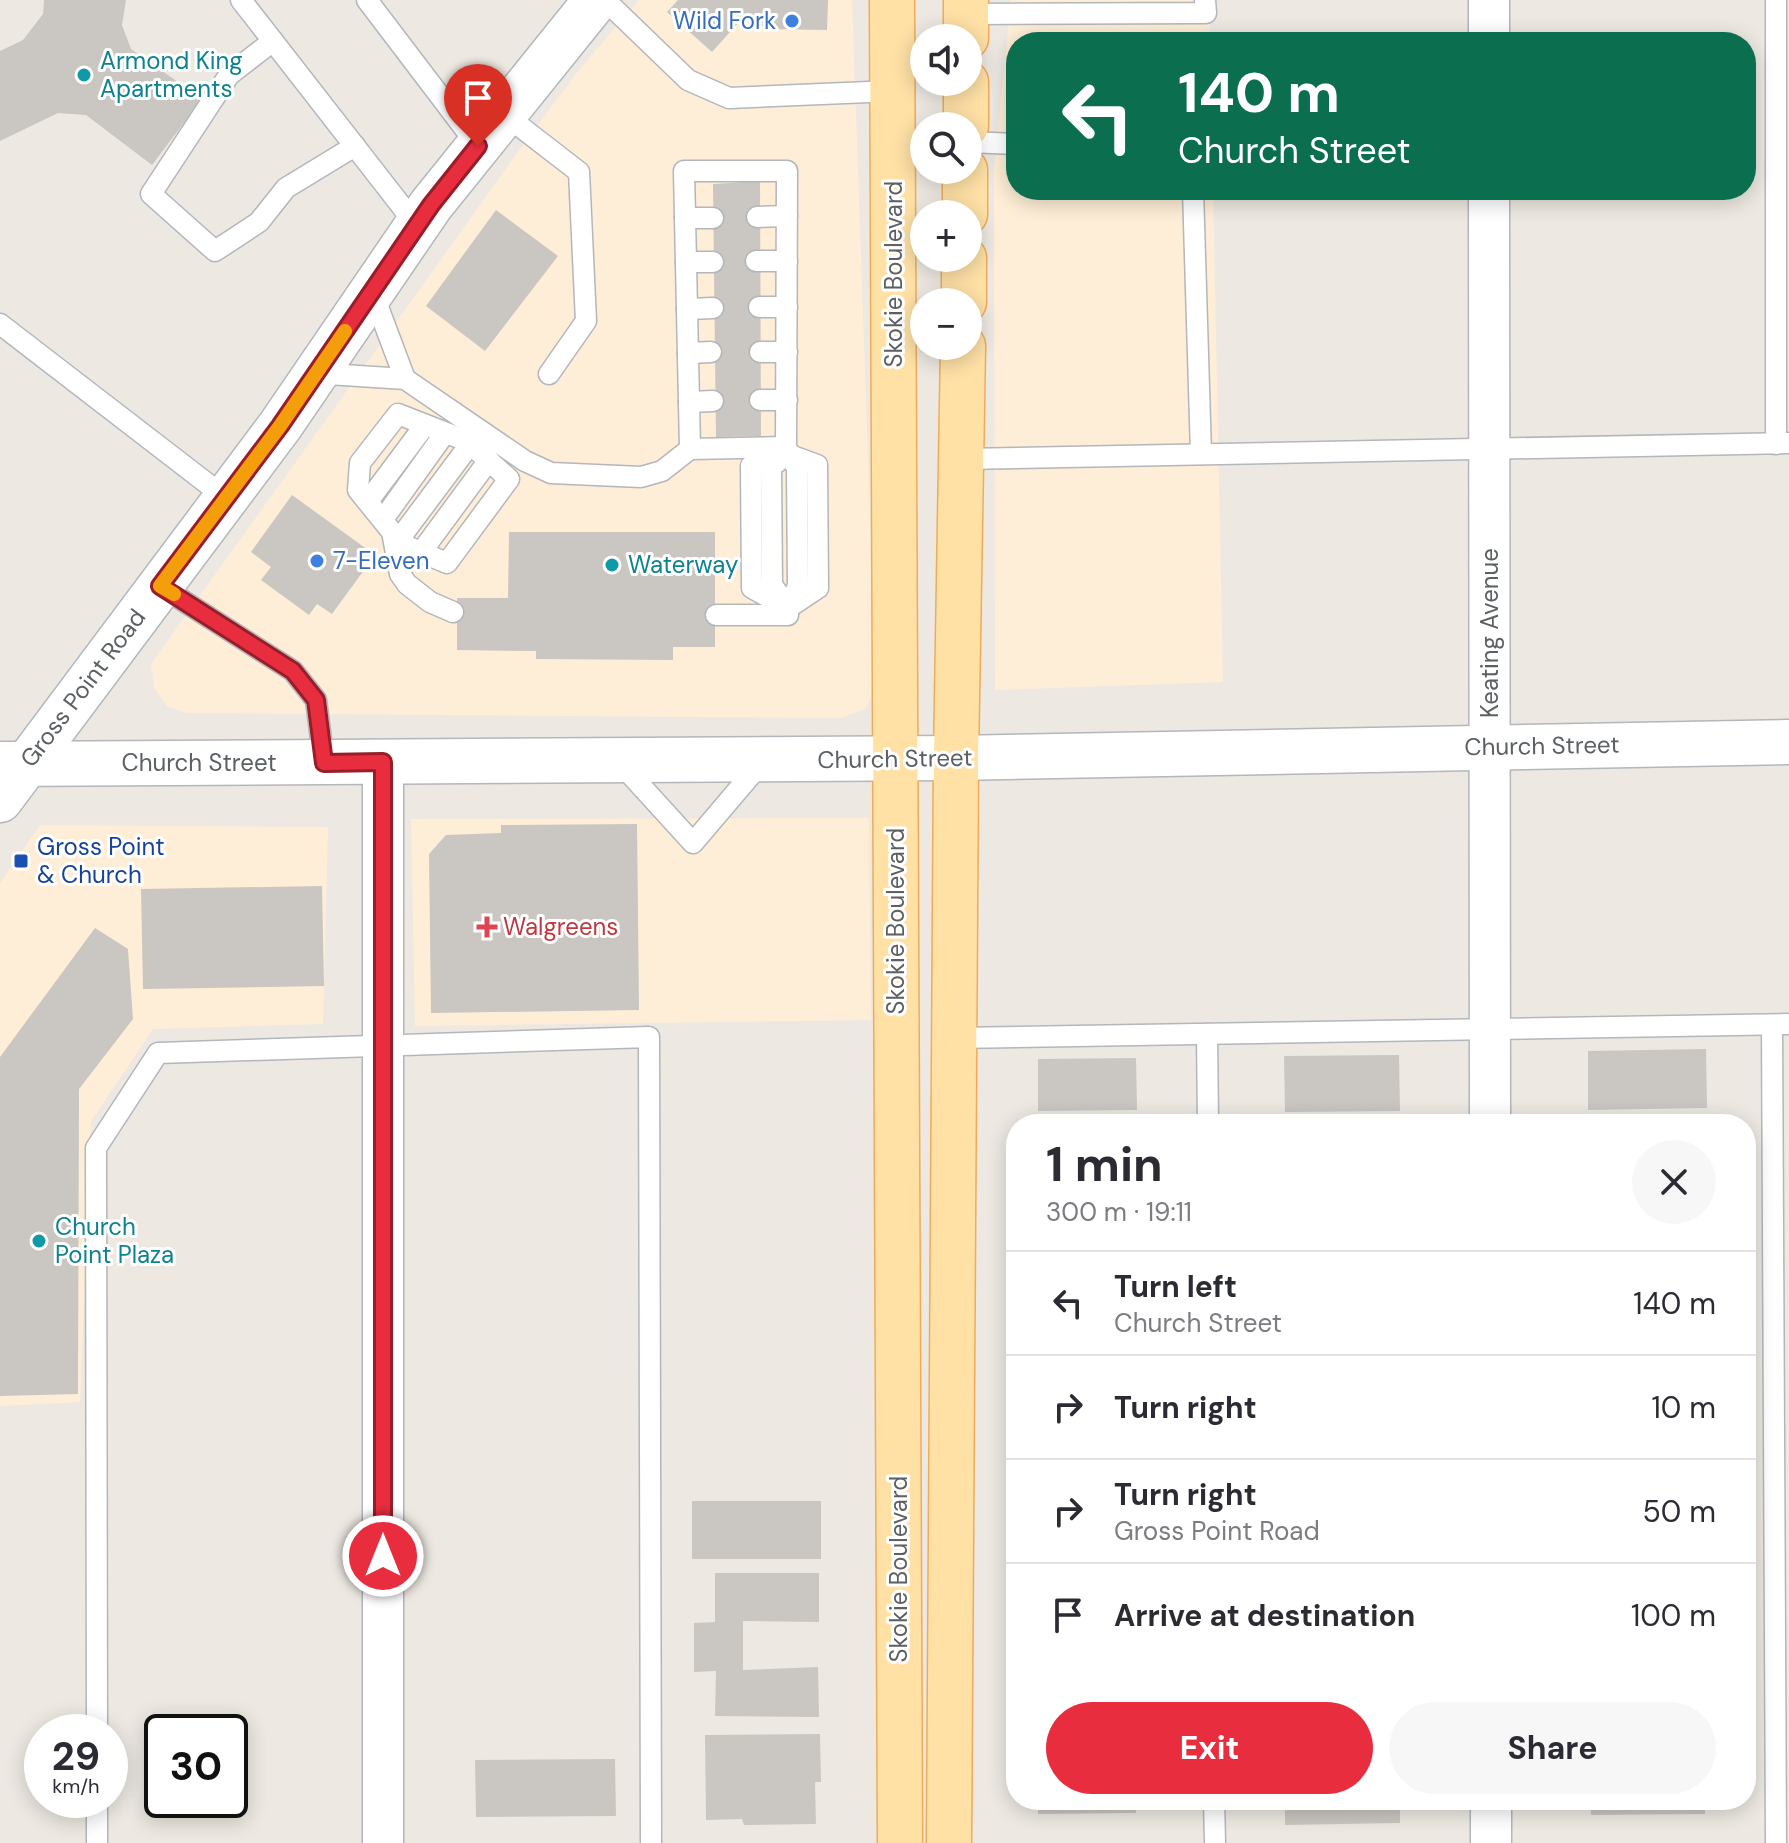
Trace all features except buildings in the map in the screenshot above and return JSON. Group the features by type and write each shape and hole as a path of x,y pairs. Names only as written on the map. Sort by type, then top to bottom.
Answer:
{"main road":[{"name":"Skokie Boulevard","path":"892,0 900,1843"},
{"path":"949,1843 956,758 963,360"}],"street":[{"name":"Gross Point Road","path":"0,800 13,764 160,586 312,380 417,226 596,0"},
{"path":"1489,0 1489,32"},
{"name":"Keating Avenue","path":"1489,200 1490,1114"},
{"name":"Church Street","path":"13,764 895,759 1789,742"},
{"path":"383,762 383,1843"},
{"path":"1491,1810 1491,1843"}],"lane":[{"path":"241,0 417,226"},
{"path":"367,0 491,130 579,172 586,321 549,374"},
{"path":"605,0 688,80 729,98 893,91"},
{"path":"966,17 1067,7 1206,13 1205,0"},
{"path":"962,459 1783,443 1776,0"},
{"path":"273,41 229,75 151,194 215,251 259,222 286,188 355,146"},
{"path":"982,143 1006,144"},
{"path":"690,449 684,171 787,171 787,450"},
{"path":"1193,200 1201,454"},
{"path":"757,217 787,216"},
{"path":"685,218 713,218"},
{"path":"756,261 787,261"},
{"path":"686,262 713,262"},
{"path":"377,284 378,307 405,379 471,437 509,479 447,563 397,542"},
{"path":"759,307 787,307"},
{"path":"687,309 713,308"},
{"path":"0,324 226,498"},
{"path":"688,353 711,352"},
{"path":"760,352 787,352"},
{"path":"312,380 328,374 405,379"},
{"path":"760,400 787,400"},
{"path":"689,402 713,401"},
{"path":"453,612 430,602 407,584 400,574 397,542 384,518 358,490 360,463 398,414 445,433 471,437 551,473 641,477 662,471 690,449 787,450 817,465 818,588 788,608"},
{"path":"369,500 425,425"},
{"path":"384,518 445,433"},
{"path":"397,542 471,437"},
{"path":"787,450 751,466 752,588 788,608"},
{"path":"160,586 293,671 316,700 324,763"},
{"path":"716,615 788,615 788,608"},
{"path":"619,761 693,843 764,760"},
{"path":"955,1038 1780,1024 1776,1843"},
{"path":"1207,1034 1208,1114"},
{"path":"97,1714 96,1148 158,1053 649,1037 651,1843"},
{"path":"1214,1810 1215,1843"},
{"path":"97,1818 97,1843"}],"shaded area":[{"path":"639,0 852,0 876,687 866,708 842,718 186,713 167,706 154,688 151,664 525,142 579,70"},
{"path":"1011,0 1209,0 1210,32 1008,32"},
{"path":"1006,50 1006,200 1213,200 1223,682 995,690 994,169"},
{"path":"869,818 871,1020 415,1026 411,819"},
{"name":"Church Point Plaza","path":"40,825 328,827 323,1024 153,1029 91,1121 80,1402 0,1406 0,883"}],"slow traffic":[{"path":"174,594 160,586 280,426 345,331"}],"place":[{"name":"Wild Fork","path":"792,21"},
{"name":"Armond King Apartments","path":"84,75"},
{"name":"7-Eleven","path":"317,561"},
{"name":"Waterway","path":"612,565"},
{"name":"Gross Point & Church","path":"21,861"},
{"name":"Walgreens","path":"487,927"},
{"name":"Church Point Plaza","path":"39,1241"}],"route":[{"path":"383,1556 383,762 324,763 316,700 293,671 160,586 280,426 431,205 478,146"}]}
